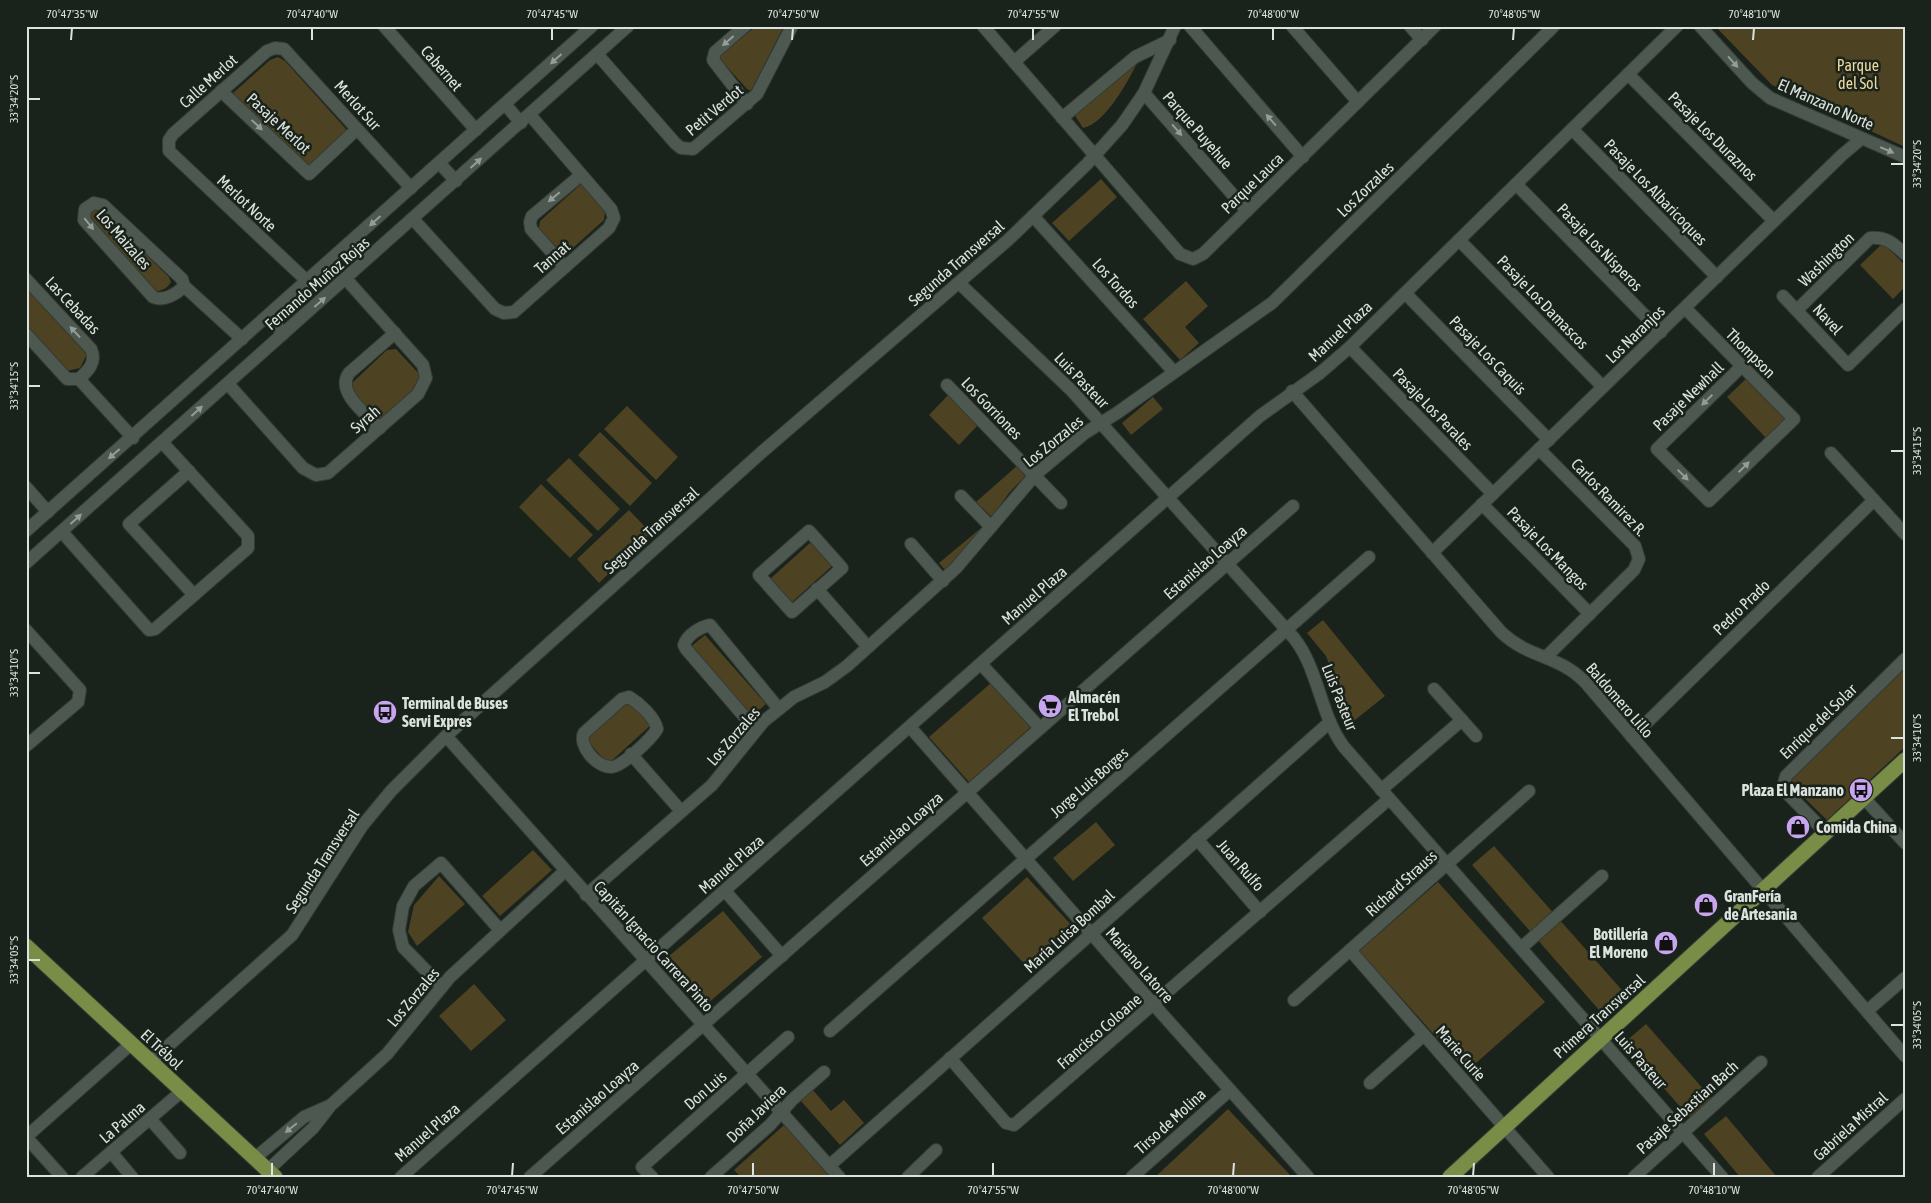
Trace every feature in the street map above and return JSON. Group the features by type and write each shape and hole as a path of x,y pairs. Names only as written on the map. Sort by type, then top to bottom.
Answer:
{"main road":[{"name":"Primera Transversal","path":"1450,1177 1905,760"},
{"name":"El Trébol","path":"29,954 131,1044 272,1174"}],"street":[{"name":"Cabernet","path":"384,26 476,130"},
{"name":"Fernando Muñoz Rojas","path":"26,532 591,26"},
{"name":"Fernando Muñoz Rojas","path":"26,563 628,26"},
{"path":"745,26 715,52 713,60 747,104"},
{"name":"Petit Verdot","path":"597,54 681,148 687,150 698,146 757,94 792,26"},
{"path":"983,26 1095,156"},
{"path":"1014,62 1055,26"},
{"name":"Segunda Transversal","path":"150,1062 292,935 362,826 391,791 446,736 762,452 959,283 1033,216 1095,156 1122,126 1144,93 1175,26"},
{"path":"1190,26 1303,157"},
{"path":"1292,26 1358,102"},
{"path":"1410,26 1422,40"},
{"name":"Parque Lauca","path":"1095,156 1180,254 1188,259 1197,258 1436,26"},
{"name":"Los Zorzales","path":"586,895 720,777 755,729 779,708 837,674 964,561 1035,475 1085,433 1101,424 1268,306 1554,26"},
{"name":"Manuel Plaza","path":"401,1177 1260,416 1292,391 1320,373 1350,347 1677,26"},
{"name":"El Manzano Norte","path":"1700,26 1764,94 1777,102 1905,158"},
{"path":"1062,118 1134,57 1144,50 1170,40"},
{"name":"Calle Merlot","path":"168,148 169,140 173,134 265,52 279,48"},
{"name":"Merlot Sur","path":"279,48 292,56 411,188"},
{"name":"Pasaje Los Duraznos","path":"1628,74 1774,221"},
{"name":"Pasaje Merlot","path":"221,91 309,174 357,128"},
{"name":"Parque Puyehue","path":"1144,93 1247,211"},
{"name":"Tannat","path":"413,219 495,309 504,314 514,312 609,228 613,221 611,209 582,175 525,119 505,104"},
{"name":"Pasaje Los Albaricoques","path":"1572,129 1717,277"},
{"name":"Los Naranjos","path":"1432,553 1861,139"},
{"name":"Merlot Norte","path":"168,148 173,156 307,281"},
{"path":"440,163 456,181"},
{"path":"565,267 531,230 530,222 532,216 582,175"},
{"name":"Pasaje Los Nísperos","path":"1516,184 1661,332"},
{"name":"Los Maizales","path":"184,286 166,298 153,297 84,220 85,209 94,203 103,205 182,279 184,286 242,340"},
{"name":"Los Tordos","path":"1033,216 1174,372"},
{"name":"Washington","path":"1797,310 1870,238 1881,237 1891,242 1905,254"},
{"name":"Pasaje Los Damascos","path":"1459,240 1604,387"},
{"name":"Las Cebadas","path":"26,279 92,352 94,357 91,367 79,379"},
{"name":"Syrah","path":"228,384 303,468 311,474 328,474 380,428 418,394 426,378 423,365 346,279"},
{"name":"Luis Pasteur","path":"959,283 1072,391 1286,629 1305,654 1330,722 1344,748 1722,1177"},
{"name":"Pasaje Los Caquis","path":"1405,293 1549,440"},
{"name":"Navel","path":"1783,296 1848,365 1905,309"},
{"name":"Thompson","path":"1685,308 1794,420 1709,501"},
{"path":"269,315 283,334"},
{"path":"380,428 347,392 345,380 349,373 395,333"},
{"path":"26,334 65,378 74,381 79,379 133,438"},
{"name":"Pasaje Los Perales","path":"1350,347 1493,494"},
{"name":"Pasaje Newhall","path":"1709,501 1657,449 1742,366"},
{"name":"Los Gorriones","path":"947,384 1061,503"},
{"name":"Baldomero Lillo","path":"1292,391 1507,638 1529,652 1558,661 1578,675 1905,1056"},
{"path":"62,532 149,630 155,629 248,548 248,536 162,442"},
{"name":"Carlos Ramirez R.","path":"1539,449 1635,546 1639,554 1638,563 1634,570 1546,657"},
{"path":"1831,453 1905,534"},
{"path":"189,471 129,524 194,595"},
{"path":"92,474 107,491"},
{"path":"26,487 48,512"},
{"path":"961,496 991,527"},
{"name":"Pedro Prado","path":"1632,737 1874,500"},
{"name":"Pasaje Los Mangos","path":"1482,504 1590,614"},
{"name":"Estanislao Loayza","path":"530,1177 1293,506"},
{"path":"809,531 842,568 817,589 792,612 759,575 809,531"},
{"path":"911,544 943,580"},
{"name":"Jorge Luis Borges","path":"830,1031 1369,557"},
{"path":"817,589 868,647"},
{"path":"755,729 684,645 686,640 703,626 710,625 779,708"},
{"path":"26,630 80,690 78,702 26,746"},
{"name":"Enrique del Solar","path":"1826,833 1785,791 1784,783 1786,776 1905,659"},
{"path":"982,664 1040,728"},
{"path":"1434,689 1476,736"},
{"path":"629,697 656,724 657,729 632,754 620,766 610,768 601,765 582,745 581,738 584,732 622,699 629,697"},
{"name":"Francisco Coloane","path":"950,1058 1006,1123 1014,1125 1260,912 1462,720"},
{"name":"María Luisa Bombal","path":"829,1166 1330,722"},
{"name":"Mariano Latorre","path":"910,727 1308,1177"},
{"name":"Capitán Ignacio Carrera Pinto","path":"446,736 839,1177"},
{"path":"632,754 681,811"},
{"name":"Richard Strauss","path":"1294,1000 1529,791"},
{"path":"1864,798 1905,843"},
{"name":"Juan Rulfo","path":"1197,839 1260,912"},
{"path":"442,987 403,946 399,930 403,906 414,886 441,864 500,930"},
{"name":"Los Zorzales","path":"272,1174 331,1105 387,1054 442,987 500,930 565,871"},
{"path":"1521,948 1602,876"},
{"path":"725,891 782,956"},
{"name":"Marie Curie","path":"1350,950 1548,1177"},
{"path":"1867,1011 1905,978"},
{"path":"1370,1083 1424,1035"},
{"name":"Don Luis","path":"652,1177 642,1167 788,1037"},
{"path":"62,1177 26,1137 131,1044"},
{"name":"Pasaje Sebastian Bach","path":"1634,1177 1761,1062"},
{"name":"Doña Javiera","path":"718,1175 770,1125 792,1100 824,1072"},
{"name":"Tirso de Molina","path":"1132,1177 1230,1090"},
{"name":"La Palma","path":"82,1177 182,1091"},
{"name":"Gabriela Mistral","path":"1818,1177 1905,1099"},
{"name":"Los Zorzales","path":"255,1158 304,1118 331,1105"},
{"path":"150,1119 180,1153"},
{"path":"908,1177 936,1150"},
{"path":"111,1152 132,1177"}],"green space":[{"path":"756,26 784,26 751,91 718,57"},
{"name":"Parque del Sol","path":"1715,26 1904,26 1905,147 1772,85"},
{"path":"278,57 285,61 346,129 346,134 312,165 306,166 235,98 233,93 270,60"},
{"path":"1138,61 1129,79 1108,110 1100,119 1083,128 1074,114"},
{"path":"1101,179 1117,197 1069,241 1052,223"},
{"path":"581,184 605,211 604,220 564,256 539,228 540,221"},
{"path":"89,209 99,209 169,277 171,282 168,286 153,292 89,220"},
{"path":"1883,243 1905,265 1905,287 1893,299 1860,265"},
{"path":"1186,281 1208,306 1185,327 1199,343 1180,360 1143,319"},
{"path":"26,286 87,354 80,368 67,371 26,326"},
{"path":"396,349 421,376 419,385 382,419 376,417 350,390 351,384 387,350"},
{"path":"1748,377 1787,418 1766,438 1727,397"},
{"path":"950,393 980,423 959,445 929,415"},
{"path":"1153,397 1163,409 1131,435 1122,423"},
{"path":"627,406 678,457 656,480 604,429"},
{"path":"600,432 652,483 630,506 578,455"},
{"path":"569,458 620,509 598,531 546,480"},
{"path":"1019,464 1028,473 1009,493 992,517 976,502"},
{"path":"541,484 593,535 570,558 519,507"},
{"path":"629,510 651,533 599,583 577,559"},
{"path":"981,528 972,544 946,571 939,563"},
{"path":"811,542 832,566 791,603 770,579"},
{"path":"1323,620 1385,696 1350,724 1326,656 1307,633"},
{"path":"705,635 766,704 750,718 688,649"},
{"path":"1905,668 1905,747 1827,820 1791,785 1792,775"},
{"path":"992,682 1032,726 969,782 929,737"},
{"path":"629,699 652,724 608,764 585,738"},
{"path":"1096,822 1115,845 1073,881 1053,858"},
{"path":"1494,846 1629,998 1606,1018 1472,865"},
{"path":"533,850 552,870 500,916 482,896"},
{"path":"439,876 465,904 417,946 408,932 414,905"},
{"path":"1027,877 1075,929 1030,970 982,918"},
{"path":"1438,882 1545,1002 1467,1071 1359,951"},
{"path":"723,911 762,957 708,1003 669,956"},
{"path":"474,984 506,1020 471,1051 439,1016"},
{"path":"1646,1024 1713,1100 1691,1119 1624,1043"},
{"path":"812,1089 831,1111 844,1100 864,1123 840,1145 800,1100"},
{"path":"1228,1109 1292,1177 1155,1177"},
{"path":"1726,1116 1777,1177 1740,1177 1704,1134"},
{"path":"784,1125 831,1177 741,1177 734,1170"}],"place":[{"name":"Almacén El Trebol","path":"1050,706"},
{"name":"Terminal de Buses Servi Expres","path":"385,712"},
{"name":"Plaza El Manzano","path":"1861,790"},
{"name":"Comida China","path":"1798,827"},
{"name":"GranFería de Artesania","path":"1706,905"},
{"name":"Botillería El Moreno","path":"1666,943"}]}
